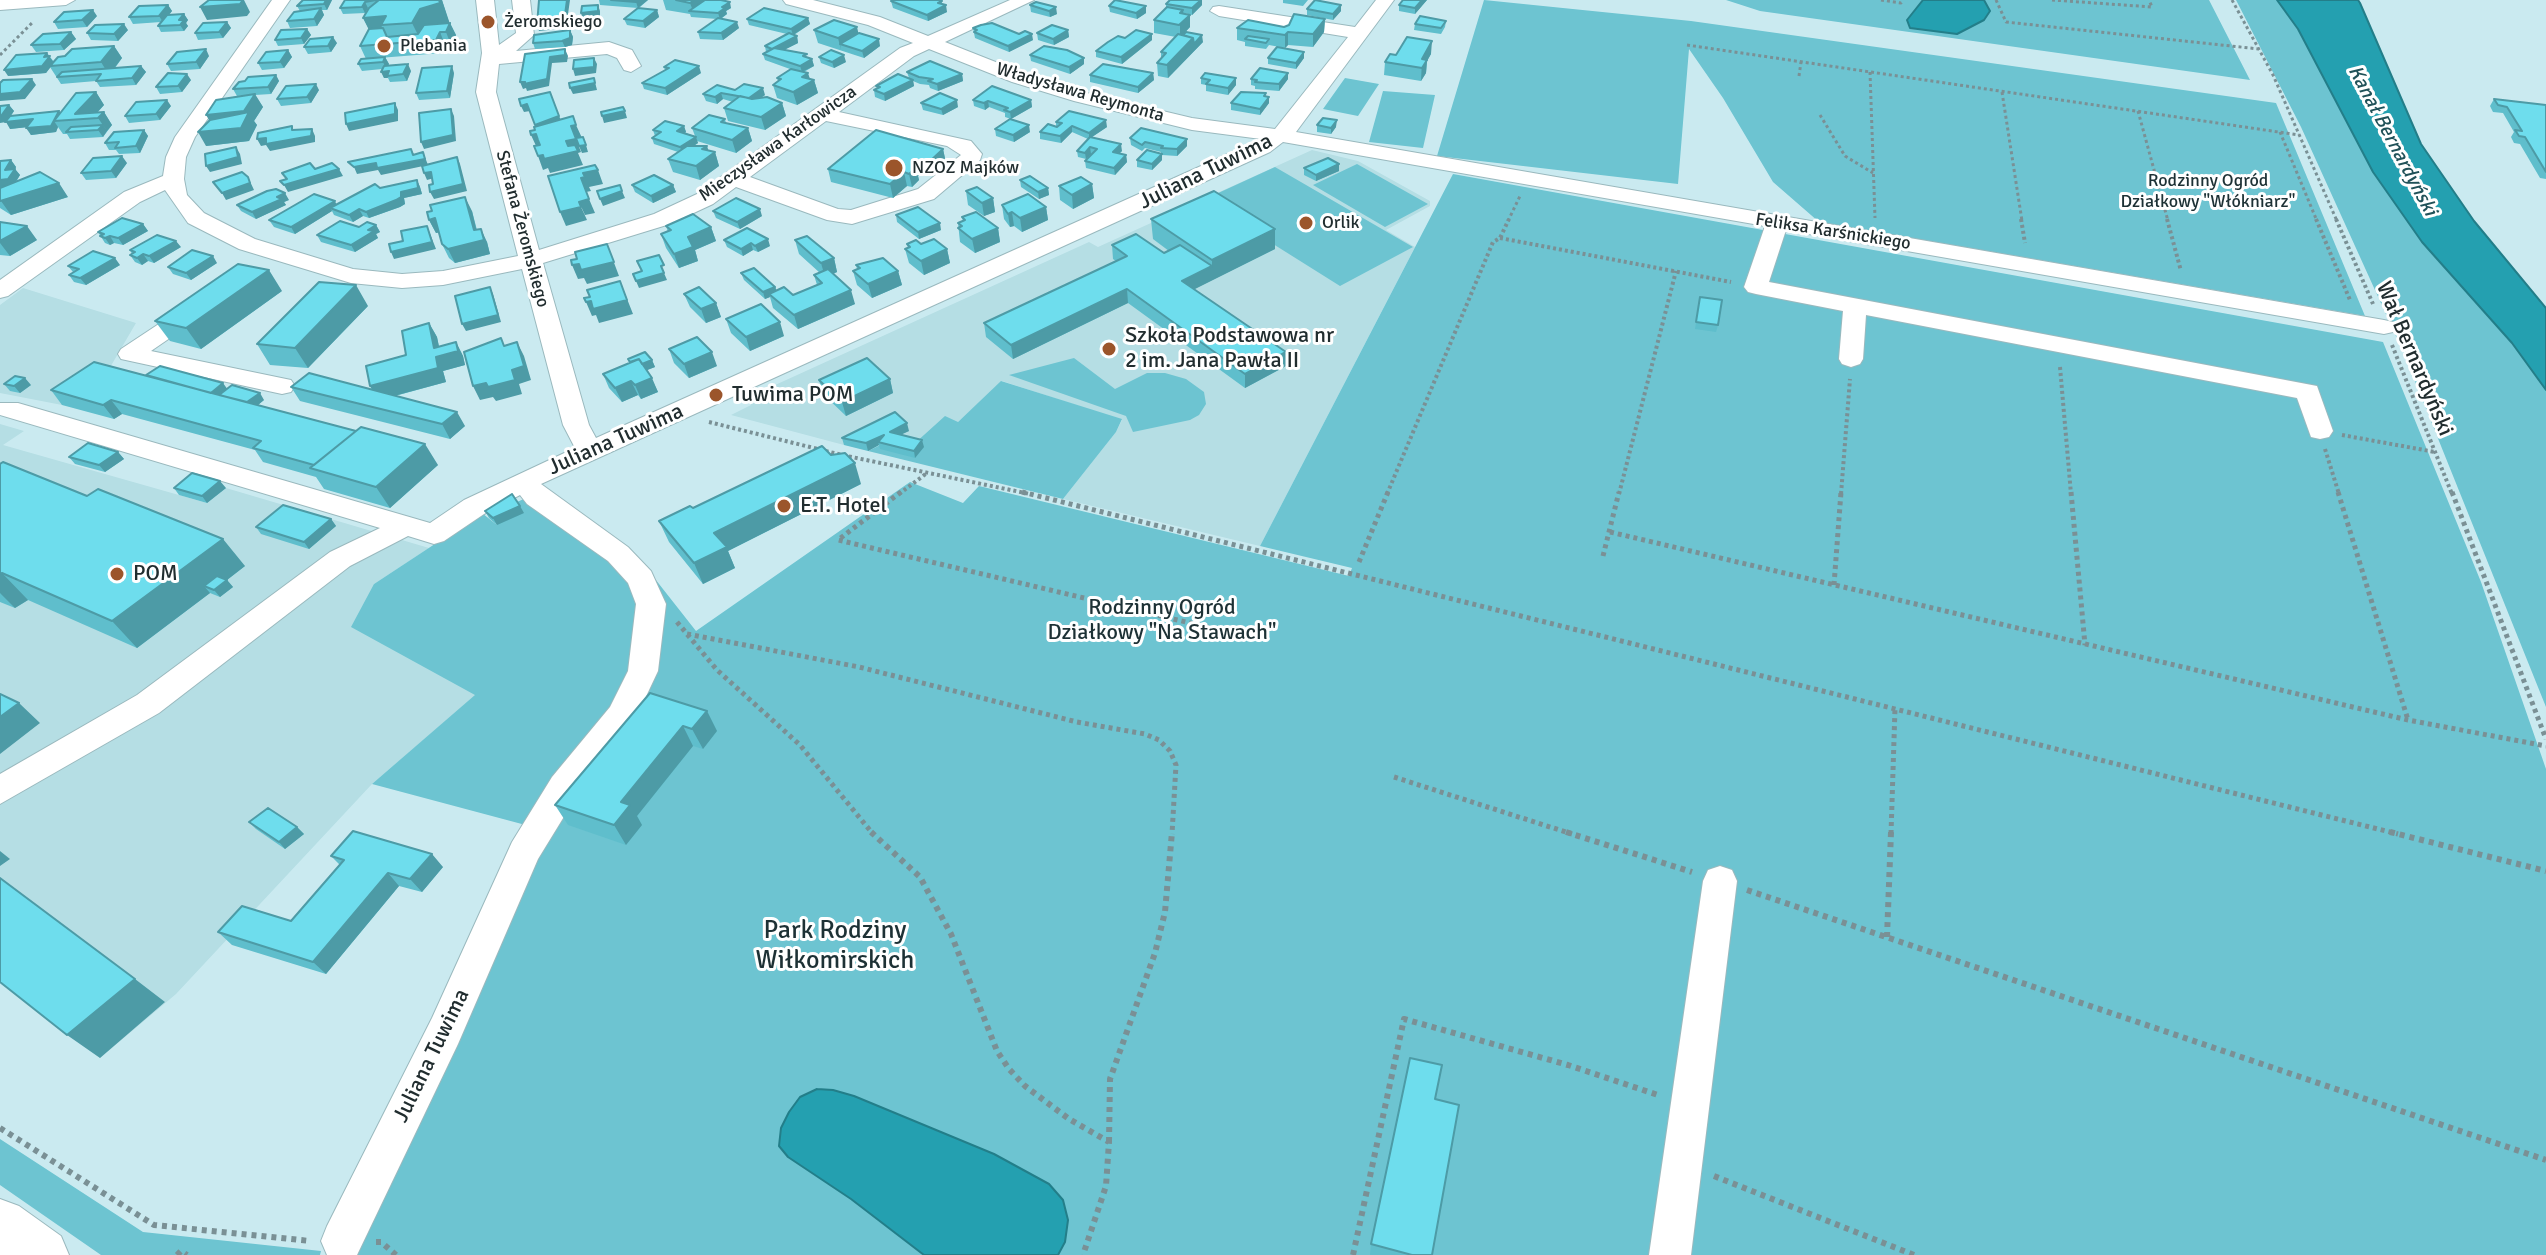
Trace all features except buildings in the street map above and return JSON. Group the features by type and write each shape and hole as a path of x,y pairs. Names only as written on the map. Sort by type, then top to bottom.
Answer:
{"main road":[{"path":"0,1225 42,1255"}],"street":[{"path":"0,5 66,0"},
{"path":"0,291 132,197 173,179 176,157 185,137 281,0"},
{"name":"Stefana Żeromskiego","path":"485,0 490,56 486,92 576,425 590,452"},
{"path":"490,56 505,50 525,35 521,0"},
{"name":"Władysława Reymonta","path":"792,0 874,21 1019,78 1081,97 1192,124 1282,136"},
{"name":"Mieczysława Karłowicza","path":"173,179 177,196 196,218 230,237 351,276 393,281 443,278 530,260 662,219 705,199 907,52 1025,0"},
{"name":"Juliana Tuwima","path":"342,1241 445,1031 524,852 564,787 609,732 633,694 648,648 651,604 648,590 631,566 537,497 524,481 1248,156 1282,136 1385,0"},
{"path":"0,24 23,2"},
{"path":"1219,12 1359,33"},
{"path":"490,56 609,48 625,54 631,66"},
{"path":"734,179 835,215 852,217 926,194 970,160 972,154 964,145 952,141 821,114"},
{"name":"Feliksa Karśnickiego","path":"1282,136 2384,327"},
{"path":"1777,223 1756,287 2308,392 2320,431"},
{"path":"251,273 279,255"},
{"path":"215,297 130,354 282,386"},
{"path":"1851,359 1855,306"},
{"path":"9,409 434,534 524,481"},
{"path":"0,790 148,704 340,559 389,536 403,525"},
{"path":"1670,1255 1720,881"}],"path":[{"path":"1881,0 1901,3 1903,0"},
{"path":"1996,0 2006,22 2260,49"},
{"path":"2052,0 2152,7 2149,0"},
{"name":"Wał Bernardyński","path":"2232,0 2260,49 2300,135 2384,327 2436,452 2546,739"},
{"path":"0,55 54,1"},
{"path":"1687,45 2300,135"},
{"path":"1799,76 1801,62"},
{"path":"1870,72 1875,231"},
{"path":"2002,92 2028,264"},
{"path":"2138,111 2187,291"},
{"path":"1820,115 1845,156 1873,173"},
{"path":"2280,132 2360,323"},
{"path":"1359,562 1493,242 1500,238 1527,180"},
{"path":"1500,238 1756,287"},
{"path":"1603,556 1676,271"},
{"path":"2058,344 2085,645"},
{"path":"1834,585 1851,359"},
{"path":"683,410 722,425 1343,570 2546,871"},
{"path":"2408,720 2320,431 2436,452"},
{"path":"927,473 838,540 1258,639"},
{"path":"1610,532 2408,720 2546,746"},
{"path":"651,604 666,610 717,670 800,745 851,809 920,877 951,934 997,1051 1009,1069 1025,1086 1069,1119 1109,1142"},
{"path":"687,634 859,667 1077,722 1145,734 1159,740 1170,751 1176,765 1177,782 1165,912 1155,953 1110,1079 1106,1186 1083,1255"},
{"path":"1887,937 1895,708"},
{"path":"1394,777 1720,881 2546,1160"},
{"path":"1353,1255 1404,1019 1568,1065 1690,1105"},
{"path":"0,1128 154,1225 309,1241 342,1241"},
{"path":"1682,1164 1914,1255"},
{"path":"177,1255 181,1251 187,1255"}],"shaded area":[{"name":"Szkoła Podstawowa nr 2 im. Jana Pawła II","path":"1312,150 1358,161 1430,201 1430,206 1386,230 1415,247 1260,546 1063,499 1122,420 1002,381 958,422 914,444 844,445 731,415 751,405 751,396 1089,242 1098,247"},
{"path":"23,288 136,323 105,376 62,405 0,393 0,305"},
{"path":"0,424 24,431 3,445 207,503 226,488 429,548 374,584 476,695 372,784 176,994 100,1058 0,979"}],"green space":[{"name":"Rodzinny Ogród Działkowy \"Włókniarz\"","path":"1484,0 1691,21 2276,103 2365,316 1819,222 1773,182 1723,98 1689,49 1678,184 1437,156"},
{"path":"1726,0 2209,0 2250,80 1760,11"},
{"path":"2236,0 2277,0 2298,29 2373,172 2422,242 2512,343 2546,390 2546,707 2404,354 2301,127"},
{"path":"1345,78 1379,84 1358,116 1323,109"},
{"path":"1383,91 1435,95 1423,148 1369,142"},
{"path":"1357,164 1428,204 1385,227 1313,185"},
{"name":"Orlik","path":"1275,167 1413,247 1340,286 1203,200"},
{"path":"1453,174 2383,342 2481,582 2546,769 2546,1255 352,1255 548,831 372,784 475,695 351,627 374,584 482,513 497,525 517,502 544,490 637,556 696,631 910,482 963,503 979,486 1349,576 1352,568 1260,546"},
{"path":"1074,358 1115,389 1147,373 1165,373 1186,379 1204,392 1206,404 1199,415 1190,420 1133,432 1126,416 1009,375"},
{"path":"1001,381 1122,419 1116,432 1063,499 868,451 892,439 914,444 945,416 958,422"},
{"path":"0,1139 143,1232 321,1251 320,1255 101,1255 0,1185"}],"water":[{"path":"1923,0 1984,0 1990,11 1984,20 1957,34 1910,28 1907,20"},
{"name":"Kanał Bernardyński","path":"2277,0 2358,0 2421,144 2474,221 2546,308 2546,390 2512,343 2422,242 2373,172 2298,29"},
{"path":"817,1089 854,1096 994,1154 1049,1184 1063,1200 1068,1220 1065,1242 1058,1255 924,1255 851,1199 788,1157 779,1146 781,1128 789,1112 800,1097"}],"place":[{"name":"Żeromskiego","path":"488,22"},
{"name":"Plebania","path":"384,46"},
{"name":"NZOZ Majków","path":"894,168"},
{"name":"Orlik","path":"1306,223"},
{"name":"Szkoła Podstawowa nr 2 im. Jana Pawła II","path":"1109,349"},
{"name":"Tuwima POM","path":"716,395"},
{"name":"E.T. Hotel","path":"784,506"},
{"name":"POM","path":"117,574"}],"park label":[{"name":"Rodzinny Ogród Działkowy \"Na Stawach\"","path":"1162,620"},
{"name":"Park Rodziny Wiłkomirskich","path":"835,946"}]}
